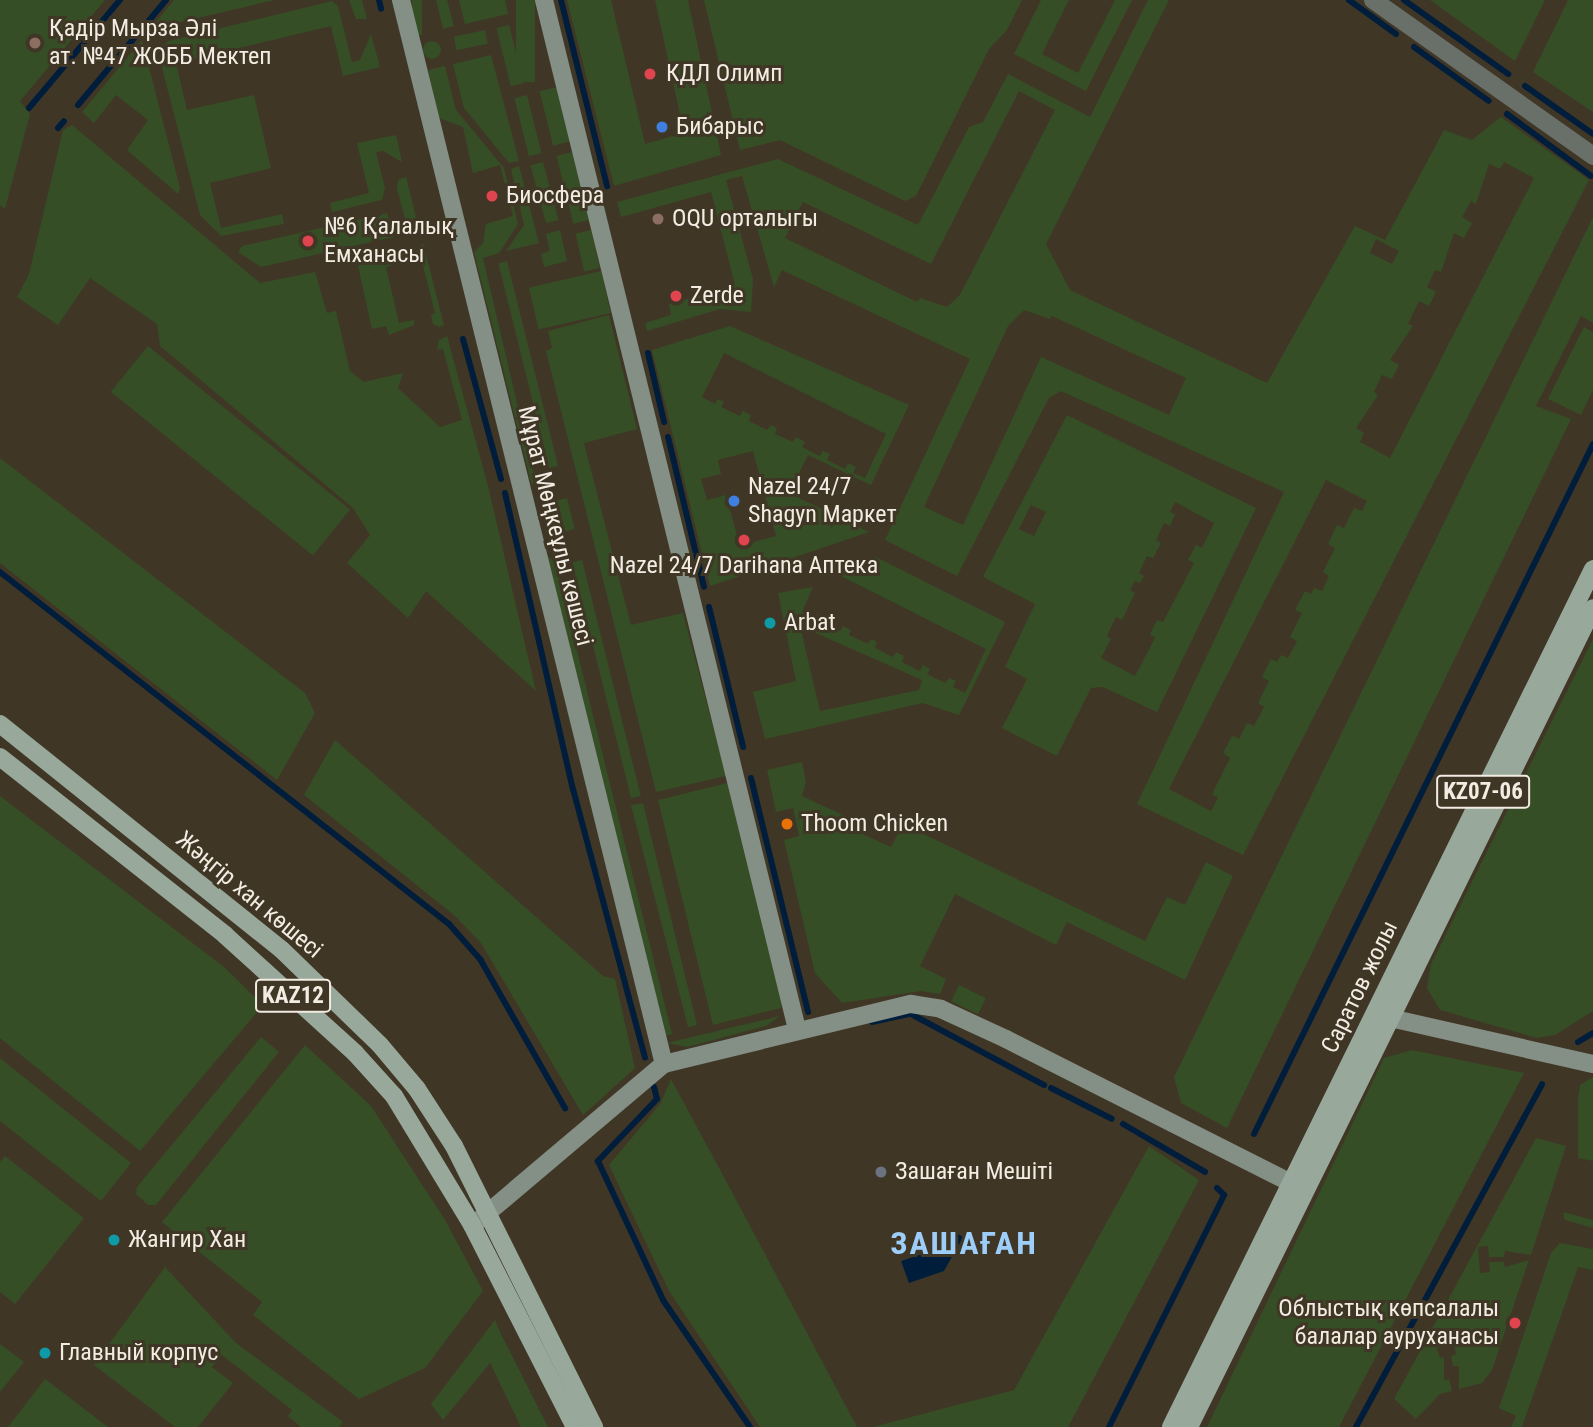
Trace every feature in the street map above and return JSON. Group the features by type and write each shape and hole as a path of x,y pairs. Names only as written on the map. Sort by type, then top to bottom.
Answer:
{"main road":[{"name":"Мұрат Мөңкеұлы көшесі","path":"401,0 664,1064"},
{"path":"544,0 797,1029"},
{"name":"Саратов жолы","path":"1189,1427 1593,569"},
{"name":"Саратов жолы","path":"1171,1427 1291,1183 1382,1017 1593,608"},
{"name":"Жәңгір хан көшесі","path":"0,724 282,950 380,1045 417,1088 454,1146 594,1427"},
{"name":"Жәңгір хан көшесі","path":"0,757 225,935 355,1053 394,1096 472,1224 575,1427"},
{"path":"472,1224 489,1215 664,1064 797,1029 903,1006 934,1006 1291,1183"},
{"path":"1382,1017 1593,1064"}],"street":[{"path":"1373,0 1593,156"}],"green space":[{"name":"Қадір Мырза Әлі ат. №47 ЖОББ Мектеп","path":"0,0 105,0 20,101 30,114 5,209 0,205"},
{"path":"174,0 275,0 150,29"},
{"path":"349,0 362,0 367,19 356,19"},
{"path":"412,0 422,0 422,35 412,35"},
{"path":"436,0 447,0 454,26 443,29"},
{"path":"459,0 505,0 508,14 465,24"},
{"path":"516,0 535,0 535,82 516,82"},
{"path":"567,0 611,0 645,144 684,133 655,0 688,0 721,155 614,186"},
{"path":"704,0 1022,0 1007,30 989,49 916,196 905,201 780,140 740,150"},
{"path":"1041,0 1069,0 1042,54 1078,73 1115,0 1132,0 1086,91 1014,54"},
{"path":"1148,0 1169,0 1046,244 1070,290 1267,383 1355,226 1385,240 1444,130 1472,140 1501,117 1589,180 1243,855 1137,804 1284,492 1061,391 1049,398 957,576 885,540 970,359 782,270 774,287 742,176 726,180 753,279 751,312 720,309 647,331 645,323 671,315 669,304 735,285 711,192 621,217 617,202 778,159 918,225 969,127 983,122 1008,74 1090,117","holes":["1019,91 1055,110 960,295 947,307 920,298 917,302 785,238 803,202 931,264","1504,162 1534,178 1390,458 1360,442 1364,433 1356,428 1378,395 1374,392 1382,375 1392,379 1399,365 1390,360 1413,326 1408,324 1419,301 1429,306 1436,292 1427,287 1435,270 1441,272 1454,233 1464,238 1472,223 1462,217 1471,201 1476,204 1489,164 1500,169","1376,239 1399,251 1392,264 1370,253","1024,310 1050,319 1052,316 1186,378 1169,415 1041,357 963,525 924,507 1008,326","1326,480 1367,501 1362,511 1354,508 1344,528 1337,525 1328,544 1335,548 1323,572 1329,576 1322,591 1314,588 1311,594 1305,591 1295,610 1302,613 1290,637 1297,641 1288,658 1281,655 1277,662 1271,659 1262,677 1269,681 1258,703 1264,707 1254,726 1247,723 1239,739 1232,736 1223,753 1230,758 1212,794 1218,798 1211,811 1169,789"]},
{"path":"1430,0 1545,0 1515,61"},
{"path":"1568,0 1593,0 1593,112 1533,72"},
{"path":"332,1 338,6 352,62 360,60 371,34 380,67 343,76 331,26 176,63 187,110 254,95 271,168 210,183 221,228 282,214 284,224 221,236 200,215 160,60 161,47 168,41"},
{"path":"509,25 524,83 511,86 496,28"},
{"path":"485,30 488,44 457,50 454,37"},
{"path":"142,40 180,188 178,194 127,150 148,120 116,95 94,123 82,112"},
{"path":"428,41 436,41 441,50 439,57 428,59 423,54 423,46"},
{"path":"491,55 519,161 509,163 464,108 453,64"},
{"path":"445,66 456,110 504,168 518,224 499,253 483,258 535,480 532,486 474,252 483,243 486,224 513,216 500,165 473,173 463,127 439,118 428,70"},
{"path":"557,87 571,141 553,146 540,91"},
{"path":"527,95 542,153 529,156 514,98"},
{"path":"72,125 260,283 315,272 327,313 336,311 350,371 364,382 403,373 398,388 440,427 462,420 443,349 437,350 439,340 447,336 488,486 536,691 426,591 408,618 347,563 370,535 353,508 160,346 157,324 90,278 58,325 17,297 29,274 63,130"},
{"path":"396,135 402,162 383,151 376,152 385,188 382,200 332,212 330,203 369,193 357,143"},
{"path":"572,152 589,220 573,224 556,156"},
{"path":"543,162 559,220 546,223 530,165"},
{"path":"519,166 539,243 506,251 524,225 511,169"},
{"path":"406,177 420,233 408,230 397,189 398,180"},
{"path":"387,213 394,237 261,267 238,252 242,246"},
{"path":"1593,217 1593,323 1581,316 1536,406 1571,419 1227,1128 1181,1103 1174,1077"},
{"path":"560,230 567,261 544,267 541,254 550,251 546,234"},
{"path":"591,230 600,268 584,272 575,234"},
{"path":"423,243 444,325 439,327 433,324 431,315 435,313 421,258 417,259 415,252"},
{"path":"392,251 400,263 386,267 399,323 414,320 414,325 389,335 386,326 372,329 358,266 365,258"},
{"path":"507,261 558,466 549,468 498,263"},
{"path":"601,271 611,313 539,330 529,288"},
{"path":"609,315 637,429 584,443 631,625 683,613 726,776 656,792 546,351 552,348 548,331"},
{"path":"730,326 909,405 871,485 808,455 789,493 869,532 710,586 652,350","holes":["724,353 886,434 865,478 853,473 856,467 848,463 845,469 827,460 830,454 823,451 820,456 802,447 805,442 796,437 793,442 775,434 777,428 771,425 767,430 749,421 751,415 743,411 740,416 721,407 724,402 718,399 715,404 702,397","753,451 776,536 740,546 726,495 707,500 701,479 721,474 718,460"]},
{"path":"1584,327 1593,332 1593,390 1581,415 1548,399"},
{"path":"148,346 350,510 313,555 111,392"},
{"path":"1067,415 1256,508 1157,712 1103,687 1091,688 1057,756 1002,728 1027,679 1005,667 1035,604 983,577","holes":["1175,502 1214,523 1202,548 1196,545 1188,560 1194,563 1163,622 1157,620 1150,634 1155,638 1135,676 1101,658 1111,639 1107,636 1116,617 1122,620 1135,593 1130,590 1135,581 1140,583 1144,576 1139,573 1147,556 1153,558 1161,543 1156,540 1164,523 1170,526 1175,514 1170,512","1031,505 1046,512 1034,536 1019,529"]},
{"path":"0,458 305,693 315,713 277,780 0,563"},
{"path":"567,498 575,529 565,531 557,500"},
{"path":"547,556 555,562 672,1034 665,1036"},
{"path":"876,557 1005,622 959,715 923,703 765,739 753,692 796,681 778,593 813,587 802,612 815,619 818,614 824,616 821,622 840,631 843,626 851,630 849,635 868,644 871,639 877,642 875,648 893,657 896,652 904,656 902,662 920,671 923,665 930,669 927,674 945,683 949,678 956,681 953,687 965,693 986,649 823,567 849,558","holes":["800,626 922,680 919,690 820,711"]},
{"path":"582,560 641,796 631,798 572,562"},
{"path":"1593,639 1593,1011 1555,1035 1537,1038 1440,1010 1427,988 1431,964"},
{"path":"335,740 603,976 615,979 635,1068 583,1115 481,943 454,915 304,795"},
{"path":"802,762 806,782 802,796 847,817 849,828 891,847 903,824 1145,941 1167,897 1185,905 1206,862 1233,876 1185,980 1067,922 1056,945 955,894 920,966 946,979 940,994 921,991 842,1003 815,973 784,840 799,836 793,808 776,812 767,770"},
{"path":"727,783 782,1002 781,1008 713,1025 658,800"},
{"path":"0,796 224,967 263,1005 140,1151 0,1038"},
{"path":"643,803 697,1025 688,1027 631,805"},
{"path":"959,985 986,998 978,1014 951,1001"},
{"path":"780,1016 766,1026 687,1047 667,1043"},
{"path":"261,1037 279,1052 156,1205 148,1205 136,1194 137,1187"},
{"path":"305,1045 371,1106 445,1220 483,1291 425,1368 359,1399 253,1315 262,1302 162,1222"},
{"path":"1412,1050 1524,1073 1339,1427 1207,1427 1384,1058"},
{"path":"0,1058 131,1163 101,1201 0,1121"},
{"path":"1593,1077 1593,1161 1578,1158 1578,1098 1580,1085"},
{"path":"671,1079 857,1427 760,1427 669,1291 609,1165 661,1103"},
{"path":"1536,1138 1566,1146 1531,1255 1505,1251 1504,1257 1489,1257 1488,1246 1478,1247 1480,1273 1490,1272 1489,1262 1504,1262 1505,1267 1529,1260 1492,1370 1482,1383 1459,1389 1459,1366 1453,1366 1451,1356 1456,1354 1454,1344 1437,1348 1440,1358 1444,1357 1444,1380 1449,1379 1452,1391 1440,1394 1416,1419 1394,1399"},
{"path":"1149,1146 1199,1180 1068,1427 873,1427 1014,1390"},
{"path":"5,1156 84,1218 15,1304 0,1292 0,1162"},
{"path":"1563,1212 1593,1220 1593,1228 1565,1220"},
{"path":"1560,1243 1593,1249 1593,1270 1578,1267 1522,1427 1511,1427 1516,1416 1499,1408 1551,1253"},
{"path":"165,1267 236,1343 343,1422 339,1427 301,1427 288,1416 292,1410 222,1355 212,1367 233,1383 198,1427 175,1427 94,1365"},
{"path":"495,1320 548,1427 521,1427 490,1363 443,1420 431,1404"},
{"path":"0,1344 24,1362 0,1392"},
{"path":"45,1379 108,1427 8,1427"}],"water":[{"path":"949,1229 963,1237 944,1271 909,1283 901,1261 938,1249"}],"waterway":[{"path":"29,108 120,0"},
{"path":"78,105 166,0"},
{"path":"379,0 381,9"},
{"path":"561,0 607,186"},
{"path":"1349,0 1396,34"},
{"path":"1404,0 1508,74"},
{"path":"1414,47 1489,101"},
{"path":"1525,86 1593,134"},
{"path":"1507,114 1591,176"},
{"path":"58,128 64,121"},
{"path":"463,339 501,479"},
{"path":"648,353 664,422"},
{"path":"668,437 704,587"},
{"path":"1254,1134 1593,444"},
{"path":"505,493 573,789 645,1057"},
{"path":"0,572 449,924 480,959 565,1108"},
{"path":"709,607 743,747"},
{"path":"751,778 808,1012"},
{"path":"872,1022 911,1014 1044,1085"},
{"path":"1578,1042 1593,1033"},
{"path":"1356,1427 1542,1084"},
{"path":"654,1087 657,1099 598,1161 663,1300 750,1427"},
{"path":"1051,1088 1112,1119"},
{"path":"1123,1124 1205,1172"},
{"path":"1109,1427 1224,1195 1217,1188"}],"place":[{"name":"Қадір Мырза Әлі ат. №47 ЖОББ Мектеп","path":"35,43"},
{"name":"КДЛ Олимп","path":"650,74"},
{"name":"Бибарыс","path":"662,127"},
{"name":"Биосфера","path":"492,196"},
{"name":"OQU орталыгы","path":"658,219"},
{"name":"№6 Қалалық Емханасы","path":"308,241"},
{"name":"Zerde","path":"676,296"},
{"name":"Nazel 24/7 Shagyn Маркет","path":"734,501"},
{"name":"Nazel 24/7 Darihana Аптека","path":"744,540"},
{"name":"Arbat","path":"770,623"},
{"name":"Thoom Chicken","path":"787,824"},
{"name":"Зашаған Мешіті","path":"881,1172"},
{"name":"Жангир Хан","path":"114,1240"},
{"name":"Облыстық көпсалалы балалар ауруханасы","path":"1515,1323"},
{"name":"Главный корпус","path":"45,1353"}],"district":[{"name":"ЗАШАҒАН","path":"964,1243"}]}
